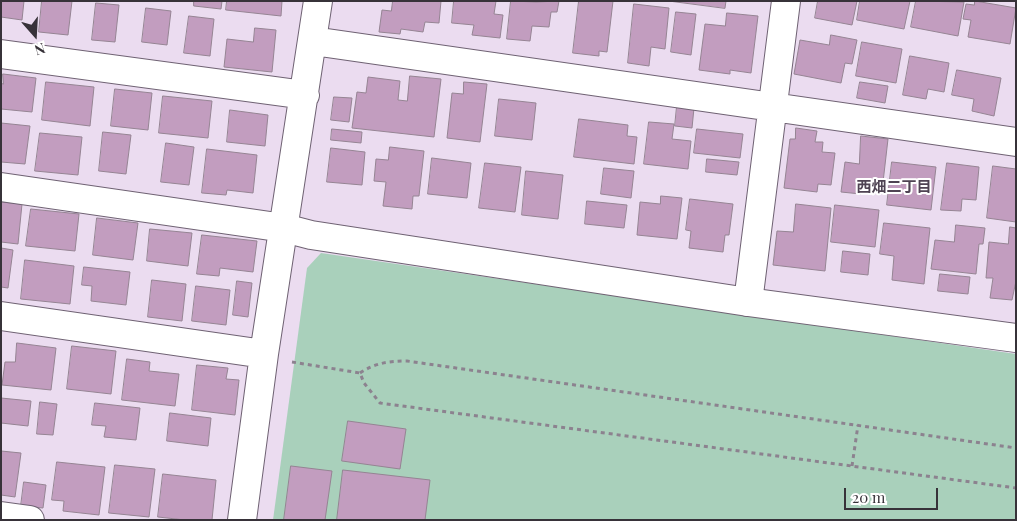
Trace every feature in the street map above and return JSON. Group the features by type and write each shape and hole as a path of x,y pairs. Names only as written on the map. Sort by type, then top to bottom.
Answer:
{"street":[{"path":"242,520 276,358 284,228 318,1"},
{"path":"748,302 786,1"},
{"path":"313,41 1016,142"},
{"path":"1,54 305,94"},
{"path":"1,187 284,228 311,235 748,302 1016,338"},
{"path":"1,316 276,358"},
{"path":"1,516 30,520"}],"path":[{"path":"276,358 360,373 369,367 385,361 407,361 1016,448"},
{"path":"360,373 364,383 380,403 1016,488"},
{"path":"852,466 858,425"}],"green space":[{"path":"321,253 1016,354 1016,520 273,520 307,268"}],"building":[{"path":"1,1 24,1 22,20 1,17"},
{"path":"42,1 72,1 68,35 39,32"},
{"path":"194,1 222,1 221,9 194,6"},
{"path":"227,1 282,1 281,16 226,10"},
{"path":"393,1 441,1 439,23 425,22 423,32 401,29 400,34 379,32 382,10 391,11"},
{"path":"454,1 496,1 494,14 503,15 500,38 472,35 474,25 452,23"},
{"path":"511,1 559,1 557,12 551,12 549,27 532,26 530,41 507,39"},
{"path":"579,1 613,1 607,52 599,51 599,56 573,53"},
{"path":"669,1 726,1 725,8"},
{"path":"818,1 857,1 852,25 815,18"},
{"path":"860,1 910,1 904,29 857,20"},
{"path":"916,1 964,2 958,36 911,27"},
{"path":"975,1 1016,8 1010,44 968,37 971,20 963,19 966,4 974,5"},
{"path":"96,3 119,5 115,42 92,40"},
{"path":"634,4 669,8 665,49 651,47 649,66 628,63"},
{"path":"146,8 171,11 167,45 142,42"},
{"path":"676,12 696,14 691,55 671,52"},
{"path":"727,13 758,16 751,73 730,70 730,74 699,70 705,24 725,26"},
{"path":"189,16 214,19 210,56 184,53"},
{"path":"255,28 276,30 272,72 224,67 227,39 253,42"},
{"path":"831,35 857,40 852,64 845,63 841,83 794,74 800,40 829,45"},
{"path":"862,42 902,49 896,83 856,76"},
{"path":"910,56 949,63 944,92 928,89 926,99 903,95"},
{"path":"957,70 1001,78 994,116 972,111 974,99 952,95"},
{"path":"3,74 36,78 32,112 1,109"},
{"path":"410,76 441,79 434,137 352,128 357,92 366,93 368,77 400,81 398,100 407,101"},
{"path":"46,82 94,87 90,126 42,120"},
{"path":"464,82 487,84 480,142 447,138 452,93 463,94"},
{"path":"860,82 888,86 885,103 857,98"},
{"path":"115,89 152,93 148,130 111,126"},
{"path":"163,96 212,101 208,138 159,133"},
{"path":"334,97 352,98 349,122 331,120"},
{"path":"499,99 536,103 532,140 495,136"},
{"path":"677,106 694,108 692,128 675,126"},
{"path":"230,110 268,115 265,146 227,142"},
{"path":"579,119 628,125 627,136 637,137 634,164 574,157"},
{"path":"649,122 674,124 672,139 691,141 688,169 644,164"},
{"path":"1,123 30,126 25,164 1,162"},
{"path":"796,128 817,131 815,142 823,142 822,152 835,153 831,185 818,184 817,192 784,188 790,139 795,139"},
{"path":"332,129 362,132 361,143 331,140"},
{"path":"697,129 743,134 740,158 694,153"},
{"path":"103,132 131,135 126,174 99,171"},
{"path":"40,133 82,137 78,175 35,171"},
{"path":"861,136 888,139 882,191 862,188 861,194 841,192 845,162 859,164"},
{"path":"166,143 194,147 189,185 161,182"},
{"path":"390,147 424,151 419,196 413,196 412,209 383,206 386,182 374,181 376,159 388,160"},
{"path":"331,148 365,152 362,185 327,182"},
{"path":"207,149 257,155 253,193 227,190 226,195 202,193"},
{"path":"432,158 471,163 467,198 428,194"},
{"path":"707,159 739,162 737,175 706,172"},
{"path":"892,162 936,167 931,210 887,205"},
{"path":"485,163 521,167 515,212 479,208"},
{"path":"947,163 979,167 976,200 962,199 961,211 941,210"},
{"path":"993,166 1016,169 1016,222 987,218"},
{"path":"604,168 634,171 631,198 601,194"},
{"path":"526,171 563,175 558,219 522,215"},
{"path":"661,196 682,198 677,239 637,235 640,202 660,204"},
{"path":"690,199 733,204 729,235 725,235 723,252 689,248 691,231 686,230"},
{"path":"587,201 627,205 624,228 585,224"},
{"path":"1,202 22,204 18,244 1,242"},
{"path":"796,204 831,208 825,271 773,265 777,231 793,232"},
{"path":"835,205 879,210 875,247 831,242"},
{"path":"31,209 79,214 75,251 26,246"},
{"path":"97,218 138,223 133,260 93,255"},
{"path":"884,223 930,228 924,284 892,280 894,256 880,254"},
{"path":"956,225 985,228 983,244 979,244 976,274 931,269 935,240 954,242"},
{"path":"1010,227 1016,228 1016,281 1012,300 990,298 993,278 986,278 989,242 1008,244"},
{"path":"150,229 192,233 188,266 147,261"},
{"path":"202,235 257,241 253,272 220,268 219,276 197,274"},
{"path":"1,248 13,250 8,288 1,287"},
{"path":"843,251 870,254 868,275 841,272"},
{"path":"25,260 74,266 70,304 21,299"},
{"path":"84,267 130,272 126,305 91,301 92,286 82,285"},
{"path":"940,274 970,277 968,294 938,291"},
{"path":"152,280 186,284 182,321 148,317"},
{"path":"237,281 252,283 248,317 233,315"},
{"path":"196,286 230,290 226,325 192,321"},
{"path":"17,343 56,348 51,390 2,385 5,362 15,362"},
{"path":"72,346 116,351 111,394 67,389"},
{"path":"127,359 150,362 149,371 179,374 175,406 122,400"},
{"path":"197,365 228,368 226,379 239,380 235,415 192,410"},
{"path":"1,398 31,401 28,426 1,423"},
{"path":"40,402 57,404 53,435 37,434"},
{"path":"95,403 140,408 136,440 104,437 106,426 92,425"},
{"path":"170,413 211,418 208,446 167,441"},
{"path":"348,421 406,429 400,469 342,461"},
{"path":"1,451 21,453 15,497 1,495"},
{"path":"57,462 105,467 99,515 63,511 64,501 52,500"},
{"path":"115,465 155,469 149,517 109,513"},
{"path":"291,466 332,471 325,520 284,520"},
{"path":"343,470 430,480 425,520 337,520"},
{"path":"163,474 216,480 212,520 158,517"},
{"path":"24,482 46,485 43,508 21,506"}],"district":[{"name":"西畑二丁目","path":"894,187"}]}
